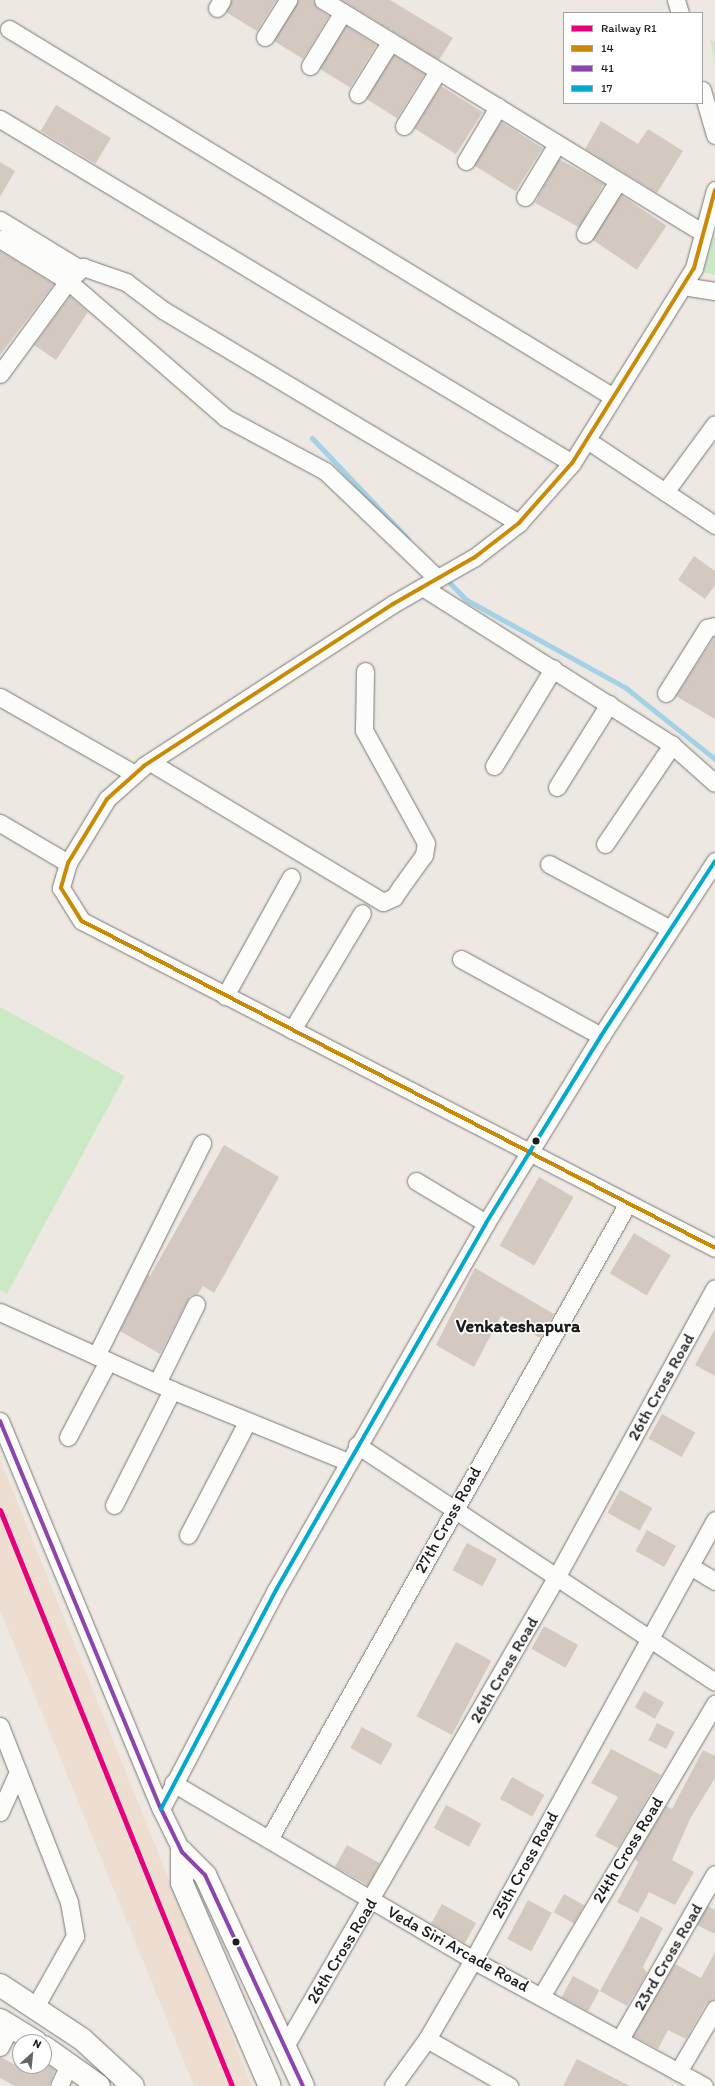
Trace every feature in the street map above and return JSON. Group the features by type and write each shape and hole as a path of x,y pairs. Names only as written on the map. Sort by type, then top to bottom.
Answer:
{"main road":[{"path":"182,1852 205,1875 284,2048 303,2086"},
{"path":"182,1852 182,1882 270,2086"},
{"path":"0,1985 36,2007 82,2039 133,2086"},
{"path":"5,2023 36,2007"},
{"path":"5,2023 23,2034"},
{"path":"52,2052 70,2062 99,2086"}],"street":[{"path":"265,37 288,0"},
{"path":"323,0 703,233"},
{"path":"676,0 680,12"},
{"path":"310,66 343,12"},
{"path":"9,29 613,397"},
{"path":"358,94 391,42"},
{"path":"404,126 438,71"},
{"path":"703,93 715,135"},
{"path":"466,161 498,108"},
{"path":"0,119 572,463"},
{"path":"525,197 557,144"},
{"path":"585,234 618,181"},
{"path":"714,1247 82,921 61,888 68,863 107,800 150,762 437,579 519,523 572,463 694,268 715,190"},
{"path":"0,220 80,269 126,282 163,310 519,523"},
{"path":"0,239 68,281 226,418 325,471 437,579 553,669 672,745 715,783"},
{"path":"0,374 68,281 80,269"},
{"path":"683,286 715,291"},
{"path":"665,492 715,424"},
{"path":"587,440 715,526"},
{"path":"666,693 707,628 715,626"},
{"path":"494,766 553,669"},
{"path":"150,762 383,902 394,897 424,855 426,843 364,730 365,671"},
{"path":"0,697 136,774"},
{"path":"557,787 609,704"},
{"path":"605,844 672,745"},
{"path":"0,823 68,863"},
{"path":"161,1809 173,1783 357,1445 486,1223 601,1036 715,861"},
{"path":"549,864 670,929"},
{"path":"225,996 291,877"},
{"path":"292,1030 362,913"},
{"path":"462,959 601,1036"},
{"path":"68,1438 102,1358 202,1143"},
{"path":"416,1181 486,1223"},
{"name":"27th Cross Road","path":"269,1839 628,1203"},
{"name":"26th Cross Road","path":"284,2048 372,1900 557,1576 715,1288"},
{"path":"114,1505 164,1386 196,1304"},
{"path":"0,1312 247,1422 348,1462"},
{"path":"0,1421 161,1809 182,1852"},
{"path":"188,1535 247,1422"},
{"path":"357,1445 715,1682"},
{"name":"25th Cross Road","path":"393,2086 427,2039 473,1960 715,1520"},
{"path":"690,1566 715,1581"},
{"name":"24th Cross Road","path":"542,1995 715,1704"},
{"path":"0,1726 69,1902 75,1936 36,2007"},
{"path":"0,1812 18,1772"},
{"name":"Veda Siri Arcade Road","path":"173,1783 473,1960 542,1995 704,2086"},
{"name":"23rd Cross Road","path":"620,2039 715,1874"},
{"path":"678,2072 715,2008"},
{"path":"0,2046 5,2023"},
{"path":"427,2039 506,2085"},
{"path":"59,2086 70,2062"}],"shaded area":[{"path":"0,1459 252,2086 194,2086 0,1610"}],"green space":[{"path":"710,39 715,41 715,64"},
{"path":"715,233 715,275 703,272"},
{"path":"0,1007 125,1076 7,1294 0,1290"}],"building":[{"path":"232,0 276,0 257,31 226,12"},
{"path":"298,0 313,0 317,8 329,16 303,59 274,41"},
{"path":"342,0 390,0 453,38 439,60"},
{"path":"346,26 377,45 350,87 320,68"},
{"path":"394,55 425,74 397,118 366,99"},
{"path":"441,86 483,112 456,154 415,128"},
{"path":"56,105 111,138 95,164 41,131"},
{"path":"601,121 638,144 648,129 683,151 657,193 585,149"},
{"path":"501,122 543,148 516,191 474,165"},
{"path":"559,159 604,184 579,227 535,203"},
{"path":"0,162 15,171 0,197"},
{"path":"621,195 667,226 637,270 591,239"},
{"path":"0,251 54,284 0,355"},
{"path":"70,296 88,312 56,360 34,345"},
{"path":"694,556 715,571 715,585 705,599 678,580"},
{"path":"715,636 715,719 676,696"},
{"path":"224,1145 279,1177 214,1293 203,1286 198,1294 190,1296 160,1354 120,1331 148,1274 150,1276"},
{"path":"539,1177 574,1197 534,1265 500,1245"},
{"path":"634,1233 671,1255 647,1295 610,1273"},
{"path":"475,1268 554,1314 540,1338 501,1316 474,1367 436,1345"},
{"path":"715,1329 715,1376 695,1365"},
{"path":"662,1414 695,1432 682,1457 648,1438"},
{"path":"620,1490 652,1508 640,1531 607,1513"},
{"path":"647,1530 676,1546 664,1567 635,1551"},
{"path":"467,1543 497,1559 482,1586 452,1570"},
{"path":"544,1626 578,1645 566,1668 531,1649"},
{"path":"456,1642 491,1661 452,1735 417,1716"},
{"path":"644,1691 664,1702 655,1719 635,1708"},
{"path":"657,1723 675,1732 666,1749 648,1740"},
{"path":"362,1727 393,1744 381,1765 350,1748"},
{"path":"611,1749 661,1775 618,1848 595,1836 618,1797 591,1783"},
{"path":"703,1750 715,1756 715,1778 690,1819 672,1860 694,1872 675,1905 649,1892 638,1913 617,1902 638,1863 635,1858 666,1806 672,1809"},
{"path":"512,1777 544,1795 532,1817 500,1799"},
{"path":"446,1805 481,1824 469,1847 434,1828"},
{"path":"347,1845 380,1863 368,1885 335,1867"},
{"path":"564,1894 584,1905 574,1924 554,1912"},
{"path":"528,1900 552,1913 531,1952 507,1939"},
{"path":"442,1904 476,1923 465,1943 431,1924"},
{"path":"708,1906 715,1910 715,1934 697,1925"},
{"path":"641,1916 663,1928 643,1967 647,1973 627,2006 600,1991"},
{"path":"715,1952 715,1999 706,2004 686,2039 668,2030 658,2049 633,2036 675,1964 701,1978"},
{"path":"573,1976 599,1990 588,2011 562,1997"},
{"path":"0,2057 12,2063 12,2074 52,2074 52,2068 55,2070 49,2086 15,2086 0,2078"},
{"path":"577,2059 630,2086 563,2086"}],"waterway":[{"path":"312,438 408,539"},
{"path":"445,578 465,599 626,688 715,759"}],"railway":[{"path":"0,1510 232,2086"}],"rail line":[{"name":"R1","path":"0,1510 232,2086"}],"transit line":[{"name":"14","path":"715,190 694,268 572,463 519,523 475,557 393,604 144,766 107,799 68,863 61,888 82,921 715,1248"},
{"name":"17","path":"161,1809 276,1590 486,1223 601,1036 715,861"},
{"name":"41","path":"0,1421 161,1809 182,1852 205,1875 303,2086"}],"district":[{"name":"Venkateshapura","path":"518,1326"}]}
